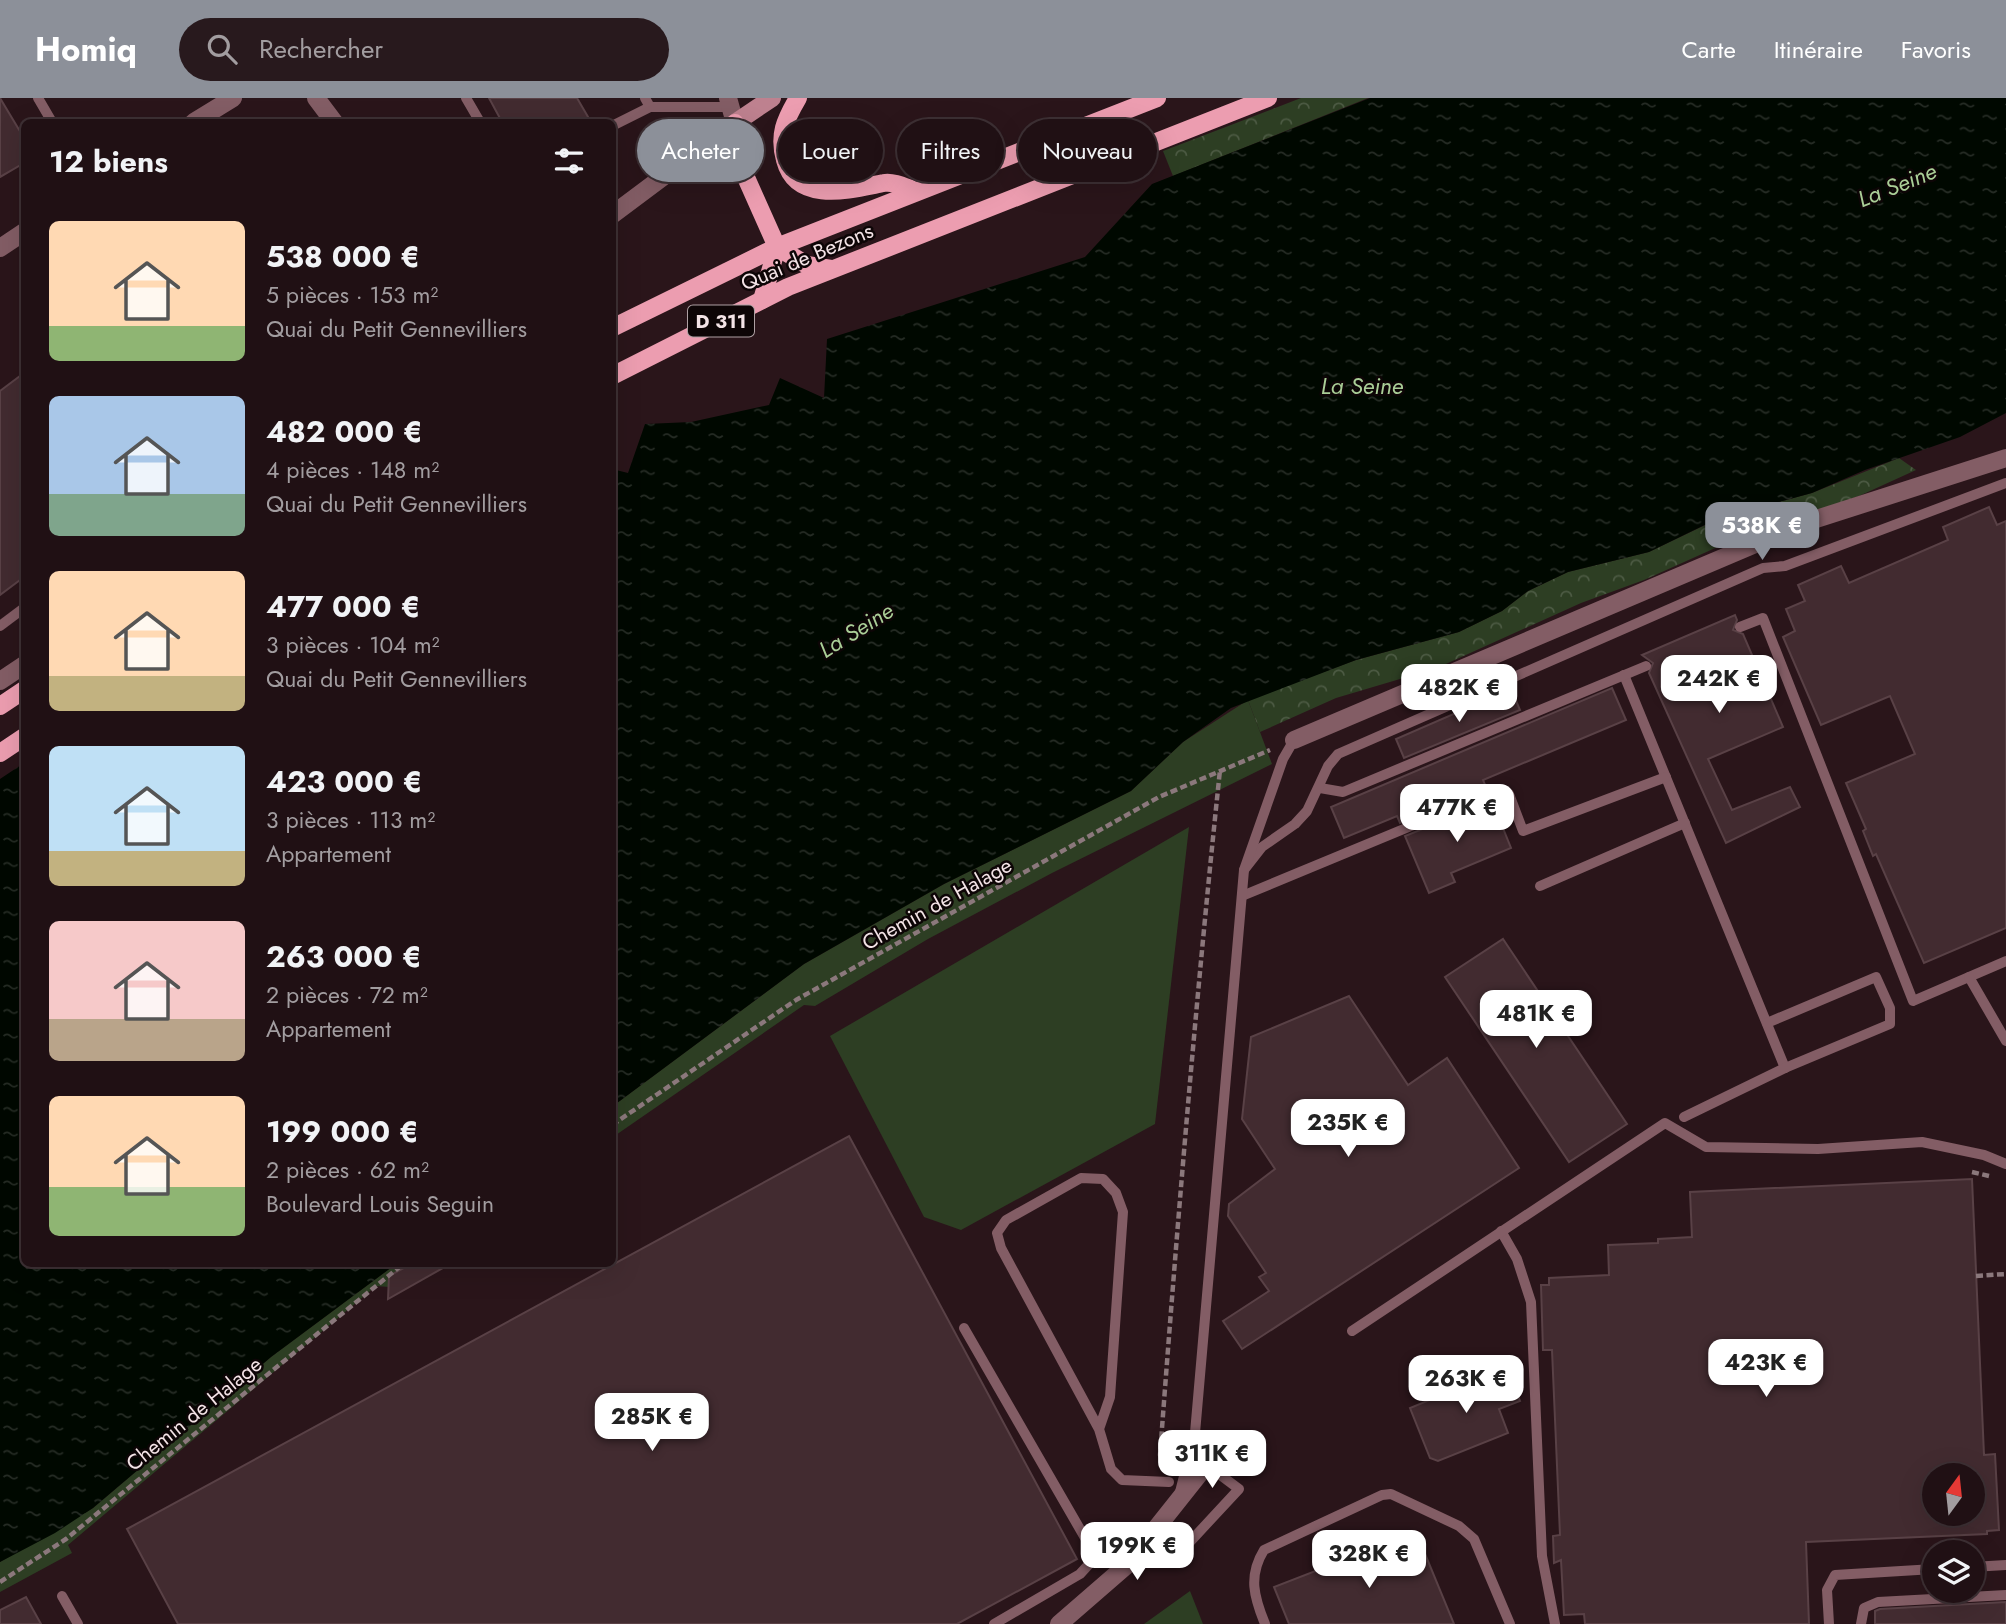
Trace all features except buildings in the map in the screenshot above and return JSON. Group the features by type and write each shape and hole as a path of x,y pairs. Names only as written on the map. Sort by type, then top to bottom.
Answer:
{"main road":[{"path":"772,98 732,109 736,155 777,247 807,265 832,269"},
{"path":"798,98 783,124 780,143 787,167 801,185 818,190 853,191 887,182 916,191"},
{"name":"D 311","path":"777,247 1157,98"},
{"name":"Quai de Bezons","path":"616,374 762,300 832,269 1268,98"},
{"path":"762,300 777,247"},
{"name":"Quai de Bezons","path":"616,326 777,247"},
{"path":"0,706 21,692"},
{"path":"0,753 21,739"}],"street":[{"path":"199,119 233,98"},
{"path":"317,98 332,119"},
{"path":"616,211 732,109"},
{"path":"0,248 21,234"},
{"path":"1294,740 1807,522 2006,458"},
{"path":"0,681 21,667"},
{"path":"1059,1624 1127,1564 1211,1459"}],"lane":[{"path":"38,98 50,119"},
{"path":"466,98 478,119"},
{"path":"616,123 648,103 732,109"},
{"path":"1244,870 1262,847 1295,824 1312,803 1328,766 1338,754 1538,669 1696,595 1763,568 1785,566 2006,483"},
{"path":"0,626 21,610"},
{"path":"1740,628 1763,618 1913,1001 2006,961"},
{"path":"1320,788 1343,792 1646,666"},
{"path":"1625,675 1786,1068"},
{"path":"1177,1503 1195,1433 1244,870 1283,759 1294,740"},
{"path":"1242,896 1498,790 1509,794 1523,831 1666,777"},
{"path":"1540,886 1685,823"},
{"path":"1684,1117 1786,1068 1890,1024 1890,1008 1876,977 1767,1023"},
{"path":"1969,977 2006,1041"},
{"path":"1352,1331 1665,1123 1706,1147 1818,1149 1922,1143 1984,1155 2006,1164"},
{"path":"1099,1429 1110,1397 1123,1212 1116,1193 1103,1178 1081,1178 1006,1220 997,1233 1002,1248 1099,1429 1111,1469 1122,1480 1169,1482"},
{"path":"1501,1231 1517,1259 1531,1302 1542,1556 1555,1624"},
{"path":"964,1328 1092,1550 1091,1562 1080,1574 994,1624"},
{"path":"1187,1545 1239,1489 1211,1459"},
{"path":"1265,1624 1255,1599 1254,1578 1264,1550 1382,1494 1391,1494 1459,1525 1474,1539 1510,1624"},
{"path":"1985,1566 2006,1565"},
{"path":"1829,1624 1827,1590 1835,1575 1922,1570"},
{"path":"1861,1624 1861,1612 1870,1604 2006,1595"},
{"path":"62,1596 78,1624"}],"path":[{"name":"Chemin de Halage","path":"616,1122 796,1000 1159,797 1294,740"},
{"path":"1169,1482 1160,1455 1196,1001 1220,770"},
{"name":"Chemin de Halage","path":"0,1583 66,1539 399,1267"},
{"path":"1976,1276 2006,1274"}],"green space":[{"path":"1301,98 1368,98 1173,176 1163,151"},
{"path":"1899,458 1916,470 1859,496 1722,545 1644,580 1581,603 1437,668 1336,698 1260,732 1248,700 1356,660 1459,632 1502,611 1528,591 1568,572 1649,552 1720,518 1812,493"},
{"path":"1248,700 1272,764 1052,873 928,939 815,1006 804,1005 616,1135 616,1104 804,964 944,884 1131,791 1183,742"},
{"path":"1189,827 1155,1124 961,1230 924,1217 830,1036"},
{"path":"392,1267 406,1267 389,1276 389,1287 376,1286 68,1545 72,1553 0,1592 0,1562 93,1508 271,1357"},
{"path":"1190,1591 1203,1624 1144,1624"}],"water":[{"name":"La Seine","path":"1370,98 2006,98 2006,413 1960,437 1865,470 1812,493 1719,518 1649,552 1568,572 1528,591 1502,611 1459,632 1356,660 1231,708 1183,742 1131,791 944,884 804,964 616,1104 616,470 628,473 645,424 691,422 769,405 780,378 824,398 827,339 1085,257 1152,184"},
{"path":"21,765 21,1267 392,1267 271,1357 93,1508 55,1533 0,1562 0,779"}]}
